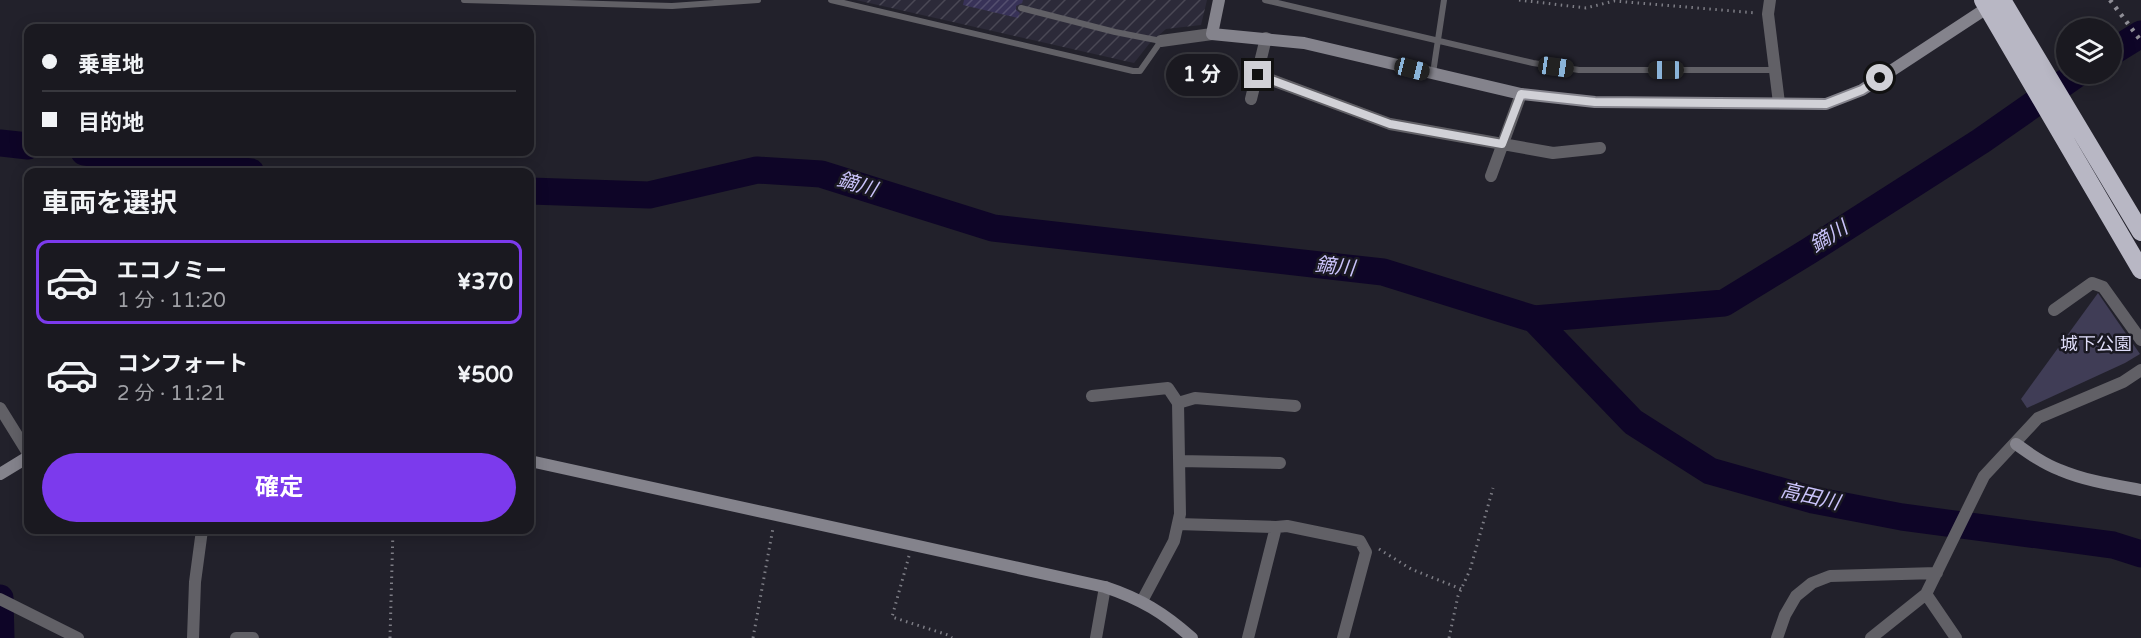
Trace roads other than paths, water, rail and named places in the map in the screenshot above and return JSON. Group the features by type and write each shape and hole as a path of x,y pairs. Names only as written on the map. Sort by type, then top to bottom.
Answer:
{"highway":[{"path":"1983,0 2141,270"},
{"path":"2000,0 2141,232"}],"street":[{"path":"1212,34 1219,0"},
{"path":"1770,0 1768,14 1779,103"},
{"path":"1161,41 1212,34 1304,43 1521,94 1595,102 1826,104 1862,90 2000,0"},
{"path":"1251,99 1266,38"},
{"path":"1258,75 1390,124 1553,153 1600,148"},
{"path":"1491,176 1521,94"},
{"path":"2055,310 2092,283 2103,287 2141,340"},
{"path":"1871,638 1926,594 1984,476 2038,418 2123,382 2141,369"},
{"path":"1092,396 1168,388 1178,403 1180,514 1174,541 1142,601"},
{"path":"1178,403 1195,398 1295,406"},
{"path":"0,408 24,447"},
{"path":"2016,444 2042,462 2060,470 2085,479 2141,490"},
{"path":"2,473 24,459"},
{"path":"1179,461 1280,463"},
{"path":"534,462 1105,587 1142,601 1176,623 1192,638"},
{"path":"1178,524 1287,526 1360,541 1366,552 1343,638"},
{"path":"1248,638 1276,527"},
{"path":"193,638 195,582 201,534"},
{"path":"1777,638 1785,615 1796,596 1812,583 1830,576 1939,569"},
{"path":"1096,638 1105,587"},
{"path":"1926,594 1956,638"},
{"path":"2,599 78,638"},
{"path":"237,638 253,638"}],"lane":[{"path":"464,0 660,6 758,0"},
{"path":"831,0 1133,71 1140,71 1161,41 1021,8"},
{"path":"1265,0 1533,63 1579,70 1774,70"},
{"path":"1433,74 1444,0"}],"waterway":[{"name":"鏑川","path":"2122,46 2141,34"},
{"name":"鏑川","path":"534,191 649,195 757,170 821,174 993,228 1383,272 1534,319 1724,303 1981,141 2063,84"},
{"name":"鏑川","path":"0,143 24,146"},
{"name":"鏑川","path":"117,156 218,168"},
{"name":"高田川","path":"1534,319 1633,422 1710,471 1813,500 1902,517 2113,545 2141,554"},
{"path":"0,598 1,638"}],"railway":[{"path":"2110,0 2141,41"}],"park label":[{"name":"城下公園","path":"2096,344"}]}
